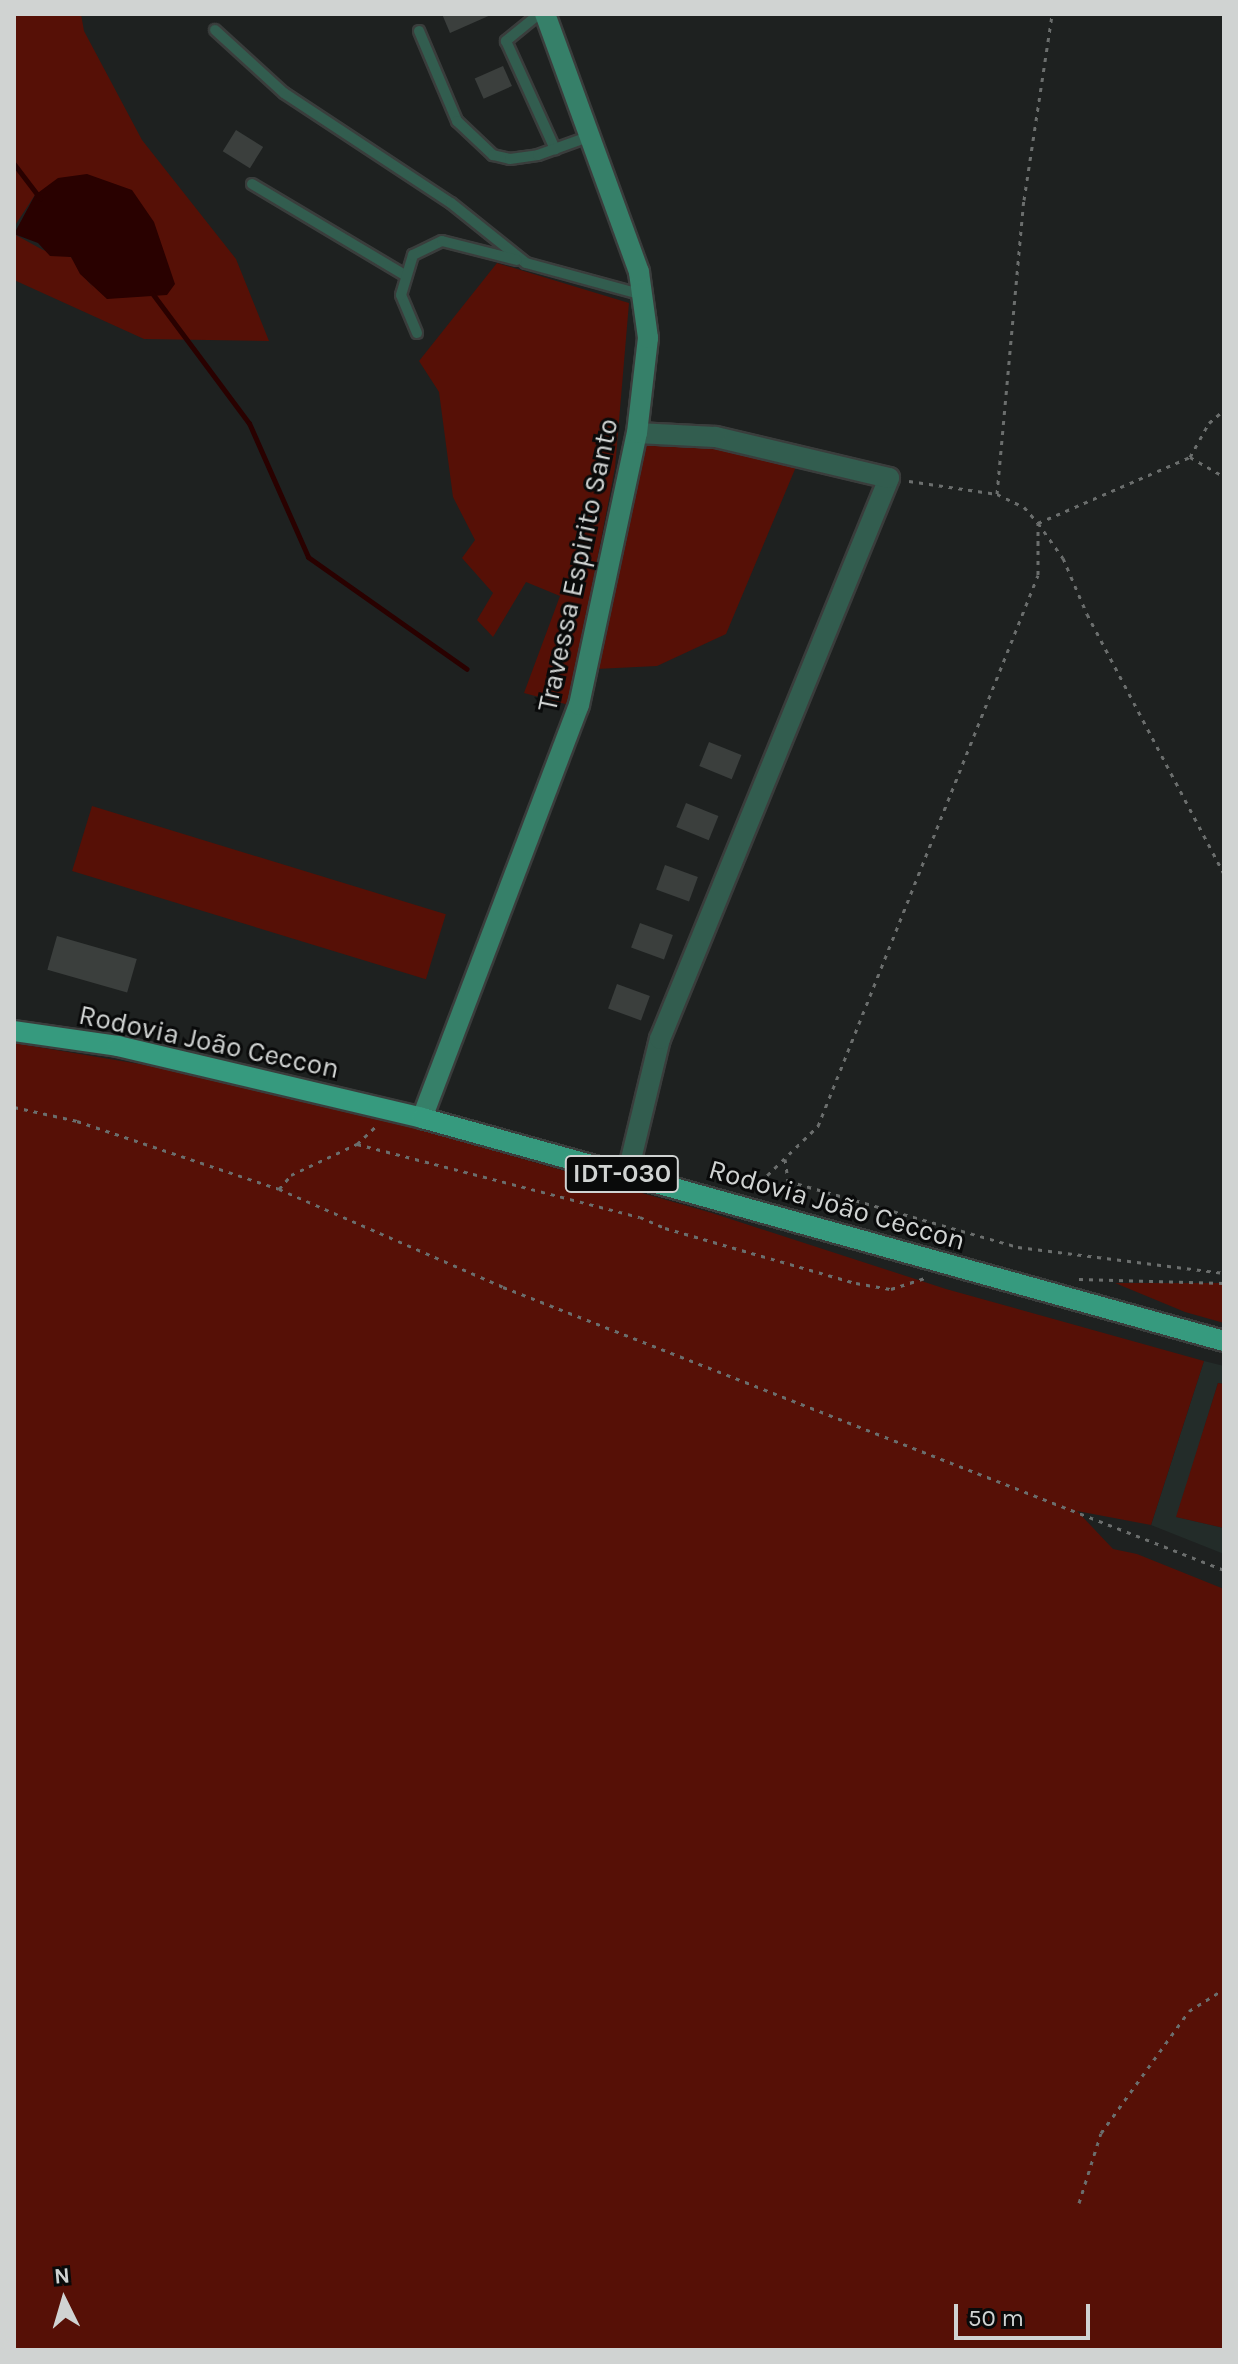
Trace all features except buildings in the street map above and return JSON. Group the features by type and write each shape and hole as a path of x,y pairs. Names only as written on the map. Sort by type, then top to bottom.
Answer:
{"main road":[{"name":"Rodovia João Ceccon","path":"14,1031 118,1046 422,1118 1224,1341"}],"street":[{"name":"Travessa Espirito Santo","path":"422,1118 579,705 637,433 648,338 645,296 542,14"},
{"path":"627,1176 660,1039 889,478 715,437 637,433"}],"lane":[{"path":"516,14 518,28"},
{"path":"542,14 518,28 506,41 555,149"},
{"path":"215,30 305,109 451,203 526,263"},
{"path":"419,31 457,121 475,143 510,159 555,149 588,137"},
{"path":"252,184 403,274"},
{"path":"417,333 401,295 403,274 413,255 442,241 526,263 580,282 645,296"}],"path":[{"path":"997,494 1024,200 1052,14"},
{"path":"1038,523 1190,457 1209,423 1224,410"},
{"path":"1190,457 1224,477"},
{"path":"889,478 997,494 1024,507 1038,523 1063,558 1087,614 1224,874"},
{"path":"736,1206 818,1126 1038,575 1038,523"},
{"path":"14,1107 77,1121 279,1189 503,1287 1224,1570"},
{"path":"279,1189 291,1175 357,1144 375,1127 391,1124"},
{"path":"357,1144 640,1217 665,1228 856,1283 891,1289 919,1282 948,1265"},
{"path":"785,1159 788,1181 1018,1247 1224,1273"},
{"path":"1115,1283 1224,1283"},
{"path":"1079,2203 1101,2133 1189,2011 1224,1989"}],"shaded area":[{"path":"14,14 81,14 84,31 142,140 236,259 269,341 144,339 14,280 14,234 43,250 71,257 94,290 35,195 14,227"},
{"path":"87,174 132,190 154,222 175,284 167,295 107,299 80,274 71,257 50,256 38,243 14,234 35,195 58,178"},
{"path":"497,263 629,303 615,468 569,705 524,693 560,596 526,582 493,637 477,620 493,593 462,558 475,540 453,497 439,392 419,361"},
{"path":"645,439 709,442 798,462 726,634 657,666 596,669"},
{"path":"92,806 446,914 426,979 72,871"},
{"path":"14,1043 187,1072 379,1118 712,1213 946,1289 1204,1361 1151,1525 1077,1511 1113,1549 1137,1554 1224,1589 1224,2350 14,2350"},
{"path":"1115,1283 1224,1283 1224,1323 1185,1312"},
{"path":"1204,1361 1224,1366 1224,1384 1218,1383 1177,1517 1224,1528 1224,1554 1151,1525"},
{"path":"1218,1383 1224,1384 1224,1528 1176,1517"}],"waterway":[{"path":"14,164 40,198"},
{"path":"152,293 249,423 308,557 467,669"}]}
